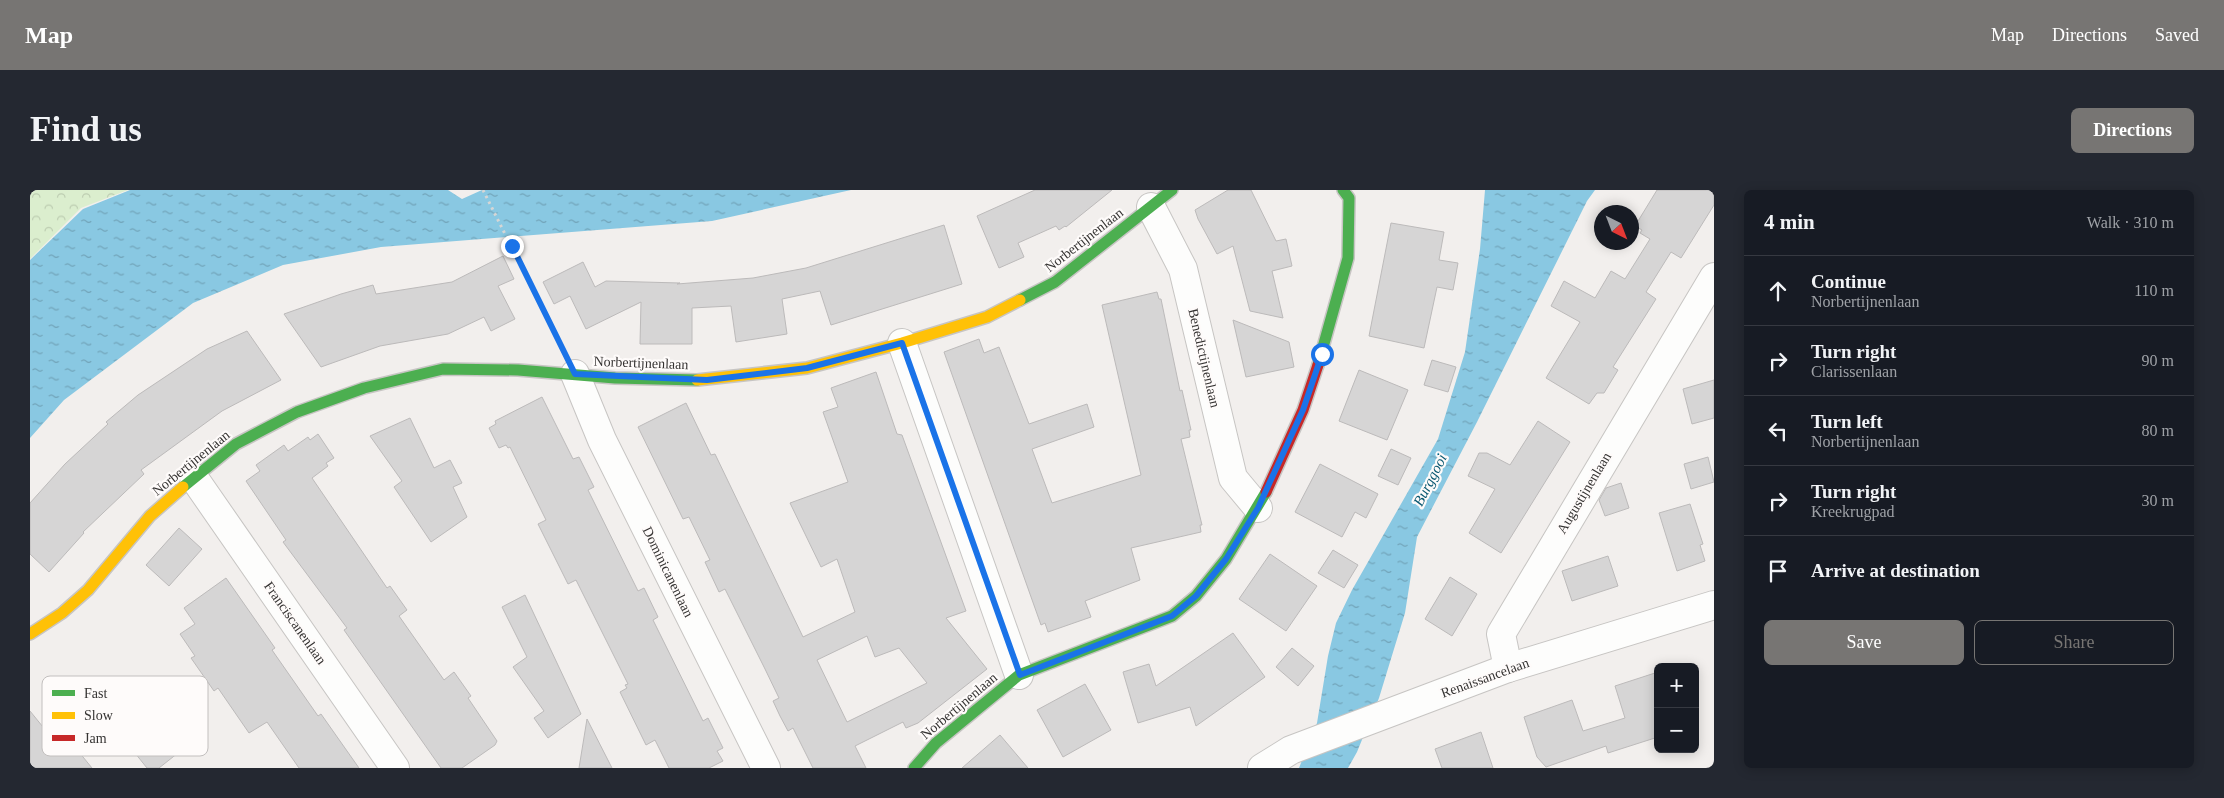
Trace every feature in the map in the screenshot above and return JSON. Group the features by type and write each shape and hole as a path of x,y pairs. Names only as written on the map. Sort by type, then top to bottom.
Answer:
{"street":[{"name":"Norbertijnenlaan","path":"30,634 62,612 88,590 150,516 194,478 236,444 297,412 364,388 443,370 518,370 707,380 807,368 902,343 987,317 1055,282 1172,190"},
{"name":"Norbertijnenlaan","path":"914,768 936,743 1020,675 1172,616 1196,596 1226,559 1258,508 1303,410 1325,344 1348,258 1349,198 1343,190"},
{"name":"Benedictijnenlaan","path":"1150,207 1183,269 1233,478 1258,508"},
{"name":"Augustijnenlaan","path":"1508,668 1501,634 1714,277"},
{"path":"1686,322 1714,315"},
{"path":"902,343 1020,675"},
{"name":"Dominicanenlaan","path":"575,374 602,440 766,768"},
{"name":"Franciscanenlaan","path":"194,478 395,768"},
{"name":"Renaissancelaan","path":"1262,768 1292,750 1508,668 1714,605"}],"path":[{"path":"483,190 575,374"}],"green space":[{"path":"30,190 128,190 81,208 30,259"}],"water":[{"path":"130,190 448,190 462,199 482,190 851,190 712,221 381,247 283,265 193,303 64,400 30,438 30,260 83,209"},
{"name":"Burggooi","path":"1485,190 1595,190 1587,201 1477,422 1417,537 1405,613 1379,698 1357,752 1348,768 1299,768 1317,723 1328,656 1336,623 1352,590 1438,439 1465,352 1480,249"}],"building":[{"path":"1035,190 1112,190 1066,227 1059,230 1056,226 1018,243 1024,257 999,268 977,216"},
{"path":"1228,190 1251,190 1276,241 1286,239 1292,266 1272,271 1283,318 1250,311 1233,246 1217,254 1198,219 1195,210"},
{"path":"1657,190 1714,190 1714,205 1681,258 1671,252 1646,292 1656,299 1613,367 1618,370 1604,393 1597,393 1589,404 1546,378 1580,322 1551,306 1564,281 1595,298 1611,271 1625,279 1650,239 1640,233 1642,230 1639,228 1639,219"},
{"path":"1391,223 1444,232 1439,260 1458,263 1453,290 1437,287 1424,348 1369,336"},
{"path":"944,225 962,284 831,325 820,291 782,299 787,334 736,342 731,306 692,308 692,344 640,344 641,302 586,329 570,296 554,304 543,282 583,262 595,287 606,281 680,283 677,284 753,278 806,268"},
{"path":"503,256 514,279 498,286 515,319 491,331 484,317 448,334 380,346 321,367 284,314 373,285 376,294 452,282"},
{"path":"1157,292 1159,299 1161,299 1180,391 1182,390 1191,430 1189,430 1190,437 1181,439 1202,525 1200,525 1201,532 1131,548 1140,580 1085,601 1091,617 1048,632 1045,623 1041,625 944,352 979,339 984,353 999,347 1029,424 1087,404 1094,427 1032,449 1052,503 1141,475 1102,305"},
{"path":"1233,320 1289,342 1294,367 1246,377"},
{"path":"247,331 281,380 222,411 141,470 144,474 83,532 49,572 30,554 30,503 65,464 108,424 106,422 138,395 207,349"},
{"path":"1432,360 1456,367 1448,392 1424,385"},
{"path":"1359,370 1408,390 1387,440 1339,421"},
{"path":"876,372 897,434 902,435 966,611 946,618 987,669 918,723 906,728 903,722 855,746 866,768 813,768 793,728 788,731 773,701 779,698 765,669 725,589 719,592 705,562 710,560 689,517 683,519 638,427 686,403 711,455 715,454 803,637 855,612 837,559 821,567 790,503 848,482 823,412 838,407 831,388","holes":["867,636 875,657 899,648 927,683 847,722 817,660"]},
{"path":"1714,380 1714,418 1692,424 1683,389"},
{"path":"542,397 573,459 579,457 594,487 588,490 638,591 644,588 658,617 653,620 703,721 708,718 723,748 717,751 723,761 709,768 669,768 655,740 646,745 620,692 627,688 625,685 628,684 576,580 568,584 538,524 546,520 510,447 508,448 506,445 499,448 489,428 496,424 495,421"},
{"path":"410,418 434,468 450,460 462,483 453,487 467,517 431,542 394,487 402,481 370,436"},
{"path":"1538,421 1570,442 1501,553 1469,533 1495,489 1468,476 1479,453 1487,453 1510,465"},
{"path":"318,434 334,458 326,463 328,466 312,478 387,588 390,586 407,610 399,616 444,680 454,672 471,696 468,698 497,741 495,745 462,768 441,768 344,630 347,628 283,542 286,540 246,481 260,471 256,465 284,445 288,451 308,437 310,440"},
{"path":"1391,449 1411,458 1398,485 1378,476"},
{"path":"1708,457 1714,482 1691,489 1684,464"},
{"path":"1320,464 1378,494 1366,518 1355,512 1342,537 1295,512"},
{"path":"1621,483 1629,508 1605,516 1599,500 1606,488"},
{"path":"1690,504 1703,544 1700,545 1705,561 1677,571 1659,513"},
{"path":"179,528 202,549 169,586 146,565"},
{"path":"1333,550 1358,565 1344,588 1318,573"},
{"path":"1270,554 1317,586 1286,631 1239,599"},
{"path":"1608,556 1618,586 1572,601 1562,571"},
{"path":"1450,577 1477,594 1452,636 1425,619"},
{"path":"226,578 275,648 272,650 318,716 321,714 359,768 299,768 267,722 249,733 218,688 214,691 208,682 208,676 204,676 191,658 195,656 180,634 195,624 184,608"},
{"path":"525,595 581,714 548,738 534,718 544,711 513,667 527,657 502,607"},
{"path":"1233,633 1265,677 1196,726 1190,707 1138,723 1123,672 1149,664 1156,686"},
{"path":"1292,648 1314,666 1298,686 1276,667"},
{"path":"1654,673 1654,738 1608,753 1606,746 1546,767 1537,757 1524,717 1572,700 1583,731 1625,718 1615,686"},
{"path":"1085,684 1111,730 1063,757 1037,710"},
{"path":"30,711 42,726 42,756 82,756 92,768 30,768"},
{"path":"587,719 612,768 579,768"},
{"path":"1481,732 1493,768 1442,768 1435,749"},
{"path":"1000,735 1028,768 962,768"},
{"path":"137,756 174,756 159,768 147,768"}],"traffic: fast":[{"path":"1020,300 1055,282 1172,190"},
{"path":"1318,365 1348,258 1349,198 1343,190"},
{"path":"183,487 236,444 297,412 364,388 443,369 518,370 615,378 697,380"},
{"path":"914,768 936,743 1019,675 1172,616 1196,596 1226,559 1266,492"}],"traffic: slow":[{"path":"697,380 807,368 902,343 987,317 1020,300"},
{"path":"30,634 62,613 88,590 150,516 183,487"}],"traffic: jam":[{"path":"1266,492 1303,410 1318,365"}],"route":[{"path":"512,246 575,374 615,378 707,380 807,368 902,343 1020,675 1172,616 1196,596 1226,559 1258,508 1303,410 1322,354"}]}
